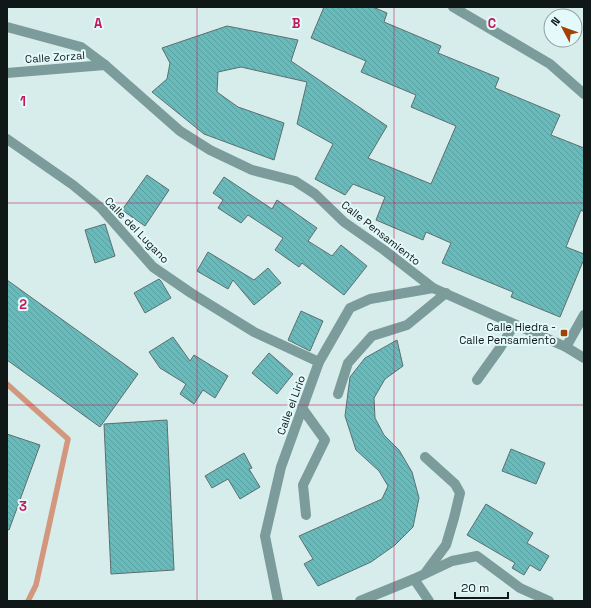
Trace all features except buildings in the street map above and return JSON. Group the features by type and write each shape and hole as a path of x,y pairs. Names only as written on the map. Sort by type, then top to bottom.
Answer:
{"street":[{"path":"453,7 550,64 584,94"},
{"name":"Calle Pensamiento","path":"7,27 81,47 105,65 180,131 210,150 252,170 295,181 315,194 344,222 384,250 433,288 566,347 584,358"},
{"name":"Calle Zorzal","path":"7,73 105,65"},
{"name":"Calle del Lugano","path":"7,139 73,185 101,208 154,267 191,293 254,332 319,362"},
{"name":"Calle el Lirio","path":"278,601 265,536 281,467 319,362 350,308 370,299 433,288"},
{"path":"338,394 348,363 372,336 407,325 446,293"},
{"path":"566,347 584,315"},
{"path":"477,380 500,348 514,325"},
{"path":"302,408 325,440 304,485 306,515"},
{"path":"425,457 451,479 460,493 446,545 425,574"},
{"path":"360,601 414,579 452,561 477,556 520,588 549,601"},
{"path":"414,579 429,601"}],"waterway":[{"path":"7,384 68,439 36,585 28,601"}],"place":[{"name":"Calle Hiedra - Calle Pensamiento","path":"564,333"}]}
